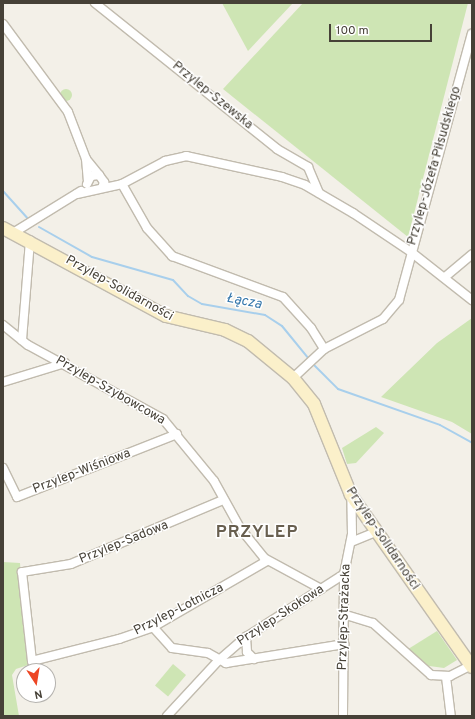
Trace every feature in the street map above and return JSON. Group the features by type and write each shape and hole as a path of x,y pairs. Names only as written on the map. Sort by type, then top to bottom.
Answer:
{"main road":[{"name":"Przylep-Solidarności","path":"8,230 30,240 166,316 242,338 293,378 314,404 351,495 471,667"}],"street":[{"name":"Przylep-Szewska","path":"95,3 277,149 308,167 319,193"},
{"path":"3,24 68,112 86,159 101,182"},
{"name":"Przylep-Józefa Piłsudskiego","path":"293,378 304,366 324,349 391,312 401,294 411,252 472,34"},
{"path":"8,230 77,194 89,185 101,182 114,186 122,184 178,157 203,158 282,176 319,193 411,252 445,277 472,300"},
{"path":"86,159 89,185"},
{"path":"89,185 101,182"},
{"path":"122,184 147,228 172,256 282,297 312,328 324,349"},
{"path":"22,340 30,240"},
{"path":"445,277 472,254"},
{"name":"Przylep-Szybowcowa","path":"3,325 22,340 157,415 177,434 214,481 223,500 267,561 321,589"},
{"path":"3,382 64,363"},
{"name":"Przylep-Wiśniowa","path":"3,468 17,497 177,434"},
{"name":"Przylep-Strażacka","path":"343,716 344,644 347,588 344,574 351,542 351,495"},
{"name":"Przylep-Sadowa","path":"22,572 71,564 223,500"},
{"path":"351,542 376,532"},
{"name":"Przylep-Lotnicza","path":"22,572 32,661 119,639 153,626 267,561"},
{"name":"Przylep-Skokowa","path":"167,716 218,661 246,637 344,574"},
{"path":"330,584 347,588"},
{"path":"346,615 369,620 426,673 446,677 451,716"},
{"path":"153,626 172,648 208,653 218,661 254,659 344,644"},
{"path":"246,637 247,652 254,659"},
{"name":"Przylep-Solidarności","path":"446,677 471,667"}],"green space":[{"path":"222,3 293,3 248,51"},
{"path":"303,3 468,3 408,237 223,89"},
{"path":"66,89 70,91 72,95 70,99 66,101 62,99 60,95 62,91"},
{"path":"472,318 472,434 452,422 381,397 437,343"},
{"path":"376,427 384,433 356,463 347,464 342,448"},
{"path":"3,562 20,563 28,663 16,663 16,669 12,675 19,716 3,716"},
{"path":"437,631 457,660 444,668 422,665 405,651"},
{"path":"173,664 186,675 168,696 155,685"}],"waterway":[{"name":"Łącza","path":"3,191 27,218"},
{"name":"Łącza","path":"39,227 92,257 173,280 188,296 202,304 265,315 282,326 309,359"},
{"name":"Łącza","path":"312,363 338,389 440,425 472,443"}],"district":[{"name":"PRZYLEP","path":"257,534"}]}
